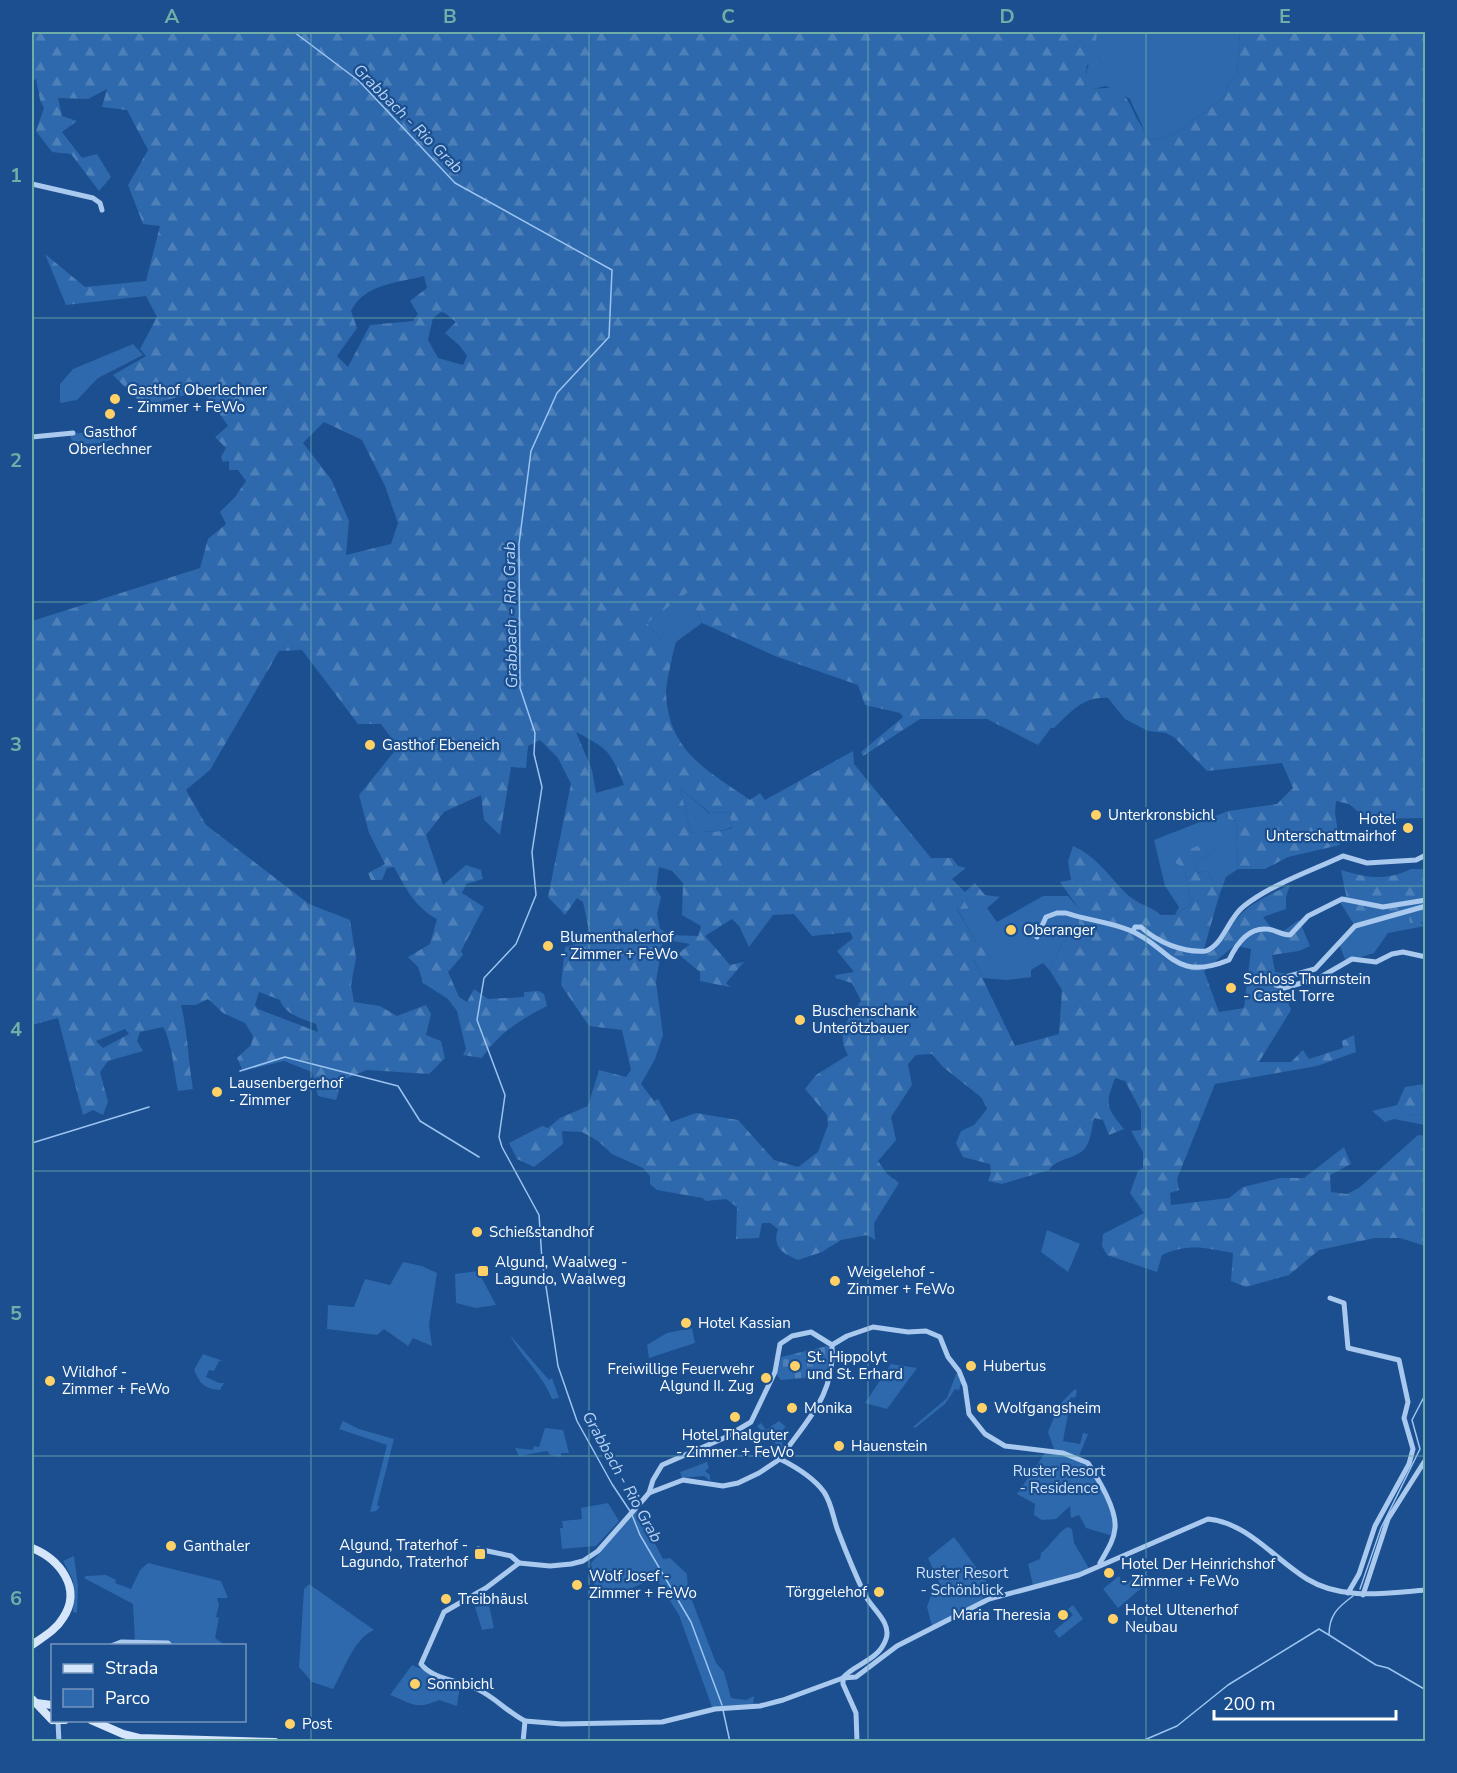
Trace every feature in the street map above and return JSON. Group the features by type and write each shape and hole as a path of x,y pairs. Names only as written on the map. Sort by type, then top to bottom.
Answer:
{"main road":[{"path":"32,1548 56,1561 68,1582 70,1593 63,1618 32,1645"},
{"path":"34,1701 51,1706"},
{"path":"34,1701 51,1716"},
{"path":"96,1722 138,1738 275,1742"}],"street":[{"path":"32,184 93,198 100,202 102,210"},
{"path":"32,437 73,433"},
{"path":"1133,931 1135,927 1141,927 1151,936 1179,948 1206,951 1216,944 1237,912 1252,900 1343,856 1367,863 1416,860 1425,855"},
{"path":"1036,937 1046,917 1062,912 1133,931 1175,962 1208,967 1229,960 1237,943 1249,935 1267,929 1290,935 1308,915 1342,899 1383,907 1425,900"},
{"path":"1425,906 1355,926 1315,969 1282,978 1276,985 1284,988 1319,978 1352,959 1376,962 1392,954 1403,952 1425,957"},
{"path":"1330,1298 1344,1303 1348,1348 1399,1359 1408,1402 1404,1418 1413,1449 1409,1464 1375,1526 1359,1574 1348,1593"},
{"path":"832,1346 853,1333 873,1327 908,1332 926,1331 940,1337 948,1357 959,1371 965,1386 969,1414 985,1434 1005,1446 1064,1453 1088,1463 1109,1504 1115,1524 1112,1539 1100,1565"},
{"path":"478,1549 511,1556 519,1563 559,1566 583,1561 598,1551 649,1493 656,1473 666,1462 720,1440 751,1422 775,1372 780,1344 792,1336 809,1332 832,1346"},
{"path":"649,1493 683,1480 723,1486 738,1483 780,1459 804,1429 826,1393 832,1364 832,1346"},
{"path":"780,1459 804,1473 824,1493 865,1595 879,1614 885,1628 886,1638 883,1644 867,1663 847,1672 843,1678 843,1684 856,1713 857,1742"},
{"path":"1363,1595 1388,1520 1425,1459"},
{"path":"519,1563 486,1588 441,1615 431,1645 422,1660 422,1667 479,1689 505,1711 525,1721 562,1724 654,1723 729,1707 766,1705 843,1678 856,1677 897,1646 989,1599 1056,1583 1201,1520 1211,1519 1234,1527 1308,1580 1348,1593 1363,1595 1425,1590"},
{"path":"124,1644 137,1642 169,1644"},
{"path":"523,1742 525,1721"},
{"path":"56,1722 59,1742"}],"green space":[{"path":"32,32 1097,32 1095,51 1106,60 1087,65 1084,90 1112,88 1122,93 1146,138 1154,140 1173,135 1225,97 1229,83 1237,74 1240,32 1425,32 1425,818 1367,819 1349,804 1336,801 1335,813 1340,845 1288,857 1265,869 1238,869 1236,821 1228,819 1228,811 1277,804 1293,788 1282,763 1207,771 1175,738 1166,733 1148,731 1125,719 1108,698 1091,700 1078,706 1054,728 1051,728 1038,745 987,719 920,719 863,756 861,752 903,717 900,713 865,705 858,685 775,656 702,623 688,592 647,623 673,653 666,694 674,731 693,758 705,769 750,800 760,793 765,800 853,751 854,764 931,858 952,858 958,866 966,868 952,879 965,892 975,883 985,895 1000,897 987,908 957,909 977,944 996,951 996,955 974,961 1015,1046 1059,1034 1062,990 1050,971 1062,943 1079,935 1079,909 1060,882 1071,880 1068,861 1073,846 1097,862 1133,899 1161,915 1175,915 1191,904 1185,870 1168,857 1214,840 1217,850 1194,863 1197,873 1208,871 1219,896 1204,949 1212,951 1245,910 1290,885 1286,897 1286,909 1263,917 1270,926 1282,932 1299,920 1310,946 1299,951 1272,955 1275,972 1289,974 1284,993 1291,1010 1259,1062 1291,1062 1303,1050 1309,1059 1343,1048 1342,1041 1354,1035 1356,1052 1317,1066 1215,1084 1177,1179 1179,1190 1170,1193 1171,1205 1229,1198 1243,1187 1280,1178 1304,1178 1344,1147 1351,1164 1330,1175 1331,1192 1347,1194 1359,1188 1418,1135 1425,1136 1425,1246 1400,1238 1375,1238 1319,1250 1289,1275 1246,1287 1231,1281 1233,1253 1197,1248 1171,1251 1162,1255 1157,1272 1107,1255 1102,1246 1103,1234 1144,1213 1130,1193 1138,1171 1143,1168 1143,1152 1131,1131 1141,1130 1141,1111 1125,1081 1115,1078 1109,1100 1114,1116 1124,1129 1109,1135 1103,1120 1094,1118 1089,1141 1078,1154 1057,1163 1049,1170 1002,1184 988,1181 991,1172 990,1164 963,1157 956,1143 961,1131 974,1125 987,1109 982,1098 943,1067 932,1054 916,1055 908,1064 912,1085 891,1117 896,1140 878,1161 887,1174 899,1183 874,1223 875,1240 867,1235 841,1240 822,1252 798,1260 780,1249 776,1240 778,1229 770,1223 762,1223 759,1238 736,1239 737,1207 726,1199 706,1201 702,1198 657,1190 650,1184 650,1176 643,1168 612,1154 598,1141 582,1132 562,1131 563,1144 534,1167 517,1159 509,1143 542,1126 548,1128 560,1118 588,1106 599,1070 626,1077 631,1070 622,1030 589,1026 561,985 565,947 591,940 583,902 577,898 565,915 548,897 571,784 558,758 540,740 528,746 526,768 511,767 500,835 484,820 481,795 444,812 426,835 443,885 466,865 481,870 483,879 466,884 462,893 484,907 461,951 463,955 448,972 459,997 467,1002 474,989 488,999 524,997 524,992 539,991 544,994 547,1006 511,1027 482,1058 463,1055 466,1049 457,1011 448,999 423,983 418,967 408,957 430,944 437,919 417,903 394,867 387,868 382,880 371,880 368,873 385,864 369,833 359,795 398,747 381,724 358,724 302,650 279,651 210,770 186,790 206,825 309,904 350,920 356,958 351,985 354,1002 380,1006 397,1016 426,1005 431,1014 426,1035 441,1041 445,1058 429,1074 367,1070 342,1080 336,1100 318,1096 312,1072 284,1061 243,1071 237,1058 251,1045 253,1036 245,1023 223,1013 208,999 196,1005 181,1005 193,1089 178,1091 171,1049 163,1027 140,1032 137,1041 143,1051 108,1061 100,1072 108,1102 103,1115 93,1110 83,1115 58,1018 32,1025 32,621 200,568 208,539 226,524 220,512 235,497 246,481 238,470 229,470 229,461 223,462 221,457 226,448 215,437 228,426 203,390 144,406 113,375 146,356 140,349 157,317 146,296 66,305 45,254 85,287 146,281 160,226 143,224 128,185 148,150 127,110 102,107 107,89 88,99 58,98 62,116 77,121 62,132 82,158 97,154 111,177 99,191 71,154 52,152 36,131 44,108 36,79 32,81","holes":["424,276 427,288 410,301 418,314 413,321 370,325 348,367 337,356 357,328 351,311 364,295 382,286","441,312 445,313 456,322 445,333 460,346 467,356 463,365 438,358 428,340 433,318","324,422 362,440 385,486 398,523 391,544 346,555 349,521 331,479 303,443","576,732 607,752 624,785 596,793 592,770","680,788 710,813 729,812 732,828 691,833","659,867 672,871 683,883 682,915 701,926 698,936 670,935 660,929 657,914 661,897 656,889","794,914 812,936 850,932 853,938 837,951 854,972 836,975 835,978 852,983 861,1001 848,1020 843,1033 844,1047 848,1055 816,1075 805,1089 827,1115 828,1125 818,1152 798,1167 774,1160 738,1120 696,1113 671,1122 658,1099 654,1101 641,1084 655,1059 663,1035 656,982 663,939 690,944 678,954 700,972 700,981 730,987 726,983 744,962 730,965 705,936 732,919 739,926 749,947 773,915","1235,945 1251,949 1244,1008 1219,1012 1204,971","259,992 280,1000 285,1009 316,1024 318,1032 258,1009 255,1005","125,1029 129,1034 103,1048 96,1041"]},
{"path":"1097,32 1240,32 1237,74 1229,83 1225,97 1173,135 1154,140 1146,138 1130,99 1106,86 1084,91"},
{"path":"133,344 143,355 98,378 77,400 60,403 60,384 73,369"},
{"path":"117,426 121,432 116,437 99,443 74,445 69,434 92,432 96,438"},
{"path":"688,591 702,623 676,642 673,653 647,623"},
{"path":"680,788 709,813 729,812 732,827 691,833"},
{"path":"1228,811 1228,819 1236,821 1238,869 1226,877 1219,896 1208,871 1197,873 1194,863 1217,850 1169,857 1185,870 1191,904 1175,915 1179,907 1165,886 1154,840"},
{"path":"1411,869 1425,869 1425,926 1422,922 1410,923 1408,913 1355,926 1340,902 1346,895 1341,870 1359,875 1385,877"},
{"path":"1043,896 1068,896 1079,909 1079,935 1062,943 1050,971 1043,963 1031,970 1031,977 1007,980 982,978 974,960 996,955 977,944 957,908 987,908 997,922"},
{"path":"1408,912 1425,926 1388,933 1374,953 1346,962 1339,944 1350,930"},
{"path":"1425,1084 1425,1114 1410,1116 1397,1105 1405,1087"},
{"path":"1397,1105 1410,1116 1425,1114 1425,1125 1394,1119 1385,1122 1372,1111"},
{"path":"1047,1230 1080,1244 1068,1272 1041,1252"},
{"path":"403,1262 422,1266 437,1273 429,1325 432,1346 413,1338 408,1346 384,1329 377,1335 327,1329 328,1305 354,1307 365,1279 390,1285"},
{"path":"478,1271 496,1305 476,1308 456,1303 455,1274"},
{"path":"692,1328 695,1343 649,1358 647,1345 667,1333"},
{"path":"510,1335 549,1380 552,1378 559,1398 552,1399 543,1382"},
{"path":"827,1346 830,1348 826,1376 781,1380 777,1375 781,1357"},
{"path":"203,1354 223,1361 219,1361 214,1371 209,1370 206,1377 224,1383 220,1390 207,1387 196,1375 194,1370"},
{"path":"891,1364 917,1368 887,1409 865,1403"},
{"path":"956,1374 960,1374 962,1380 959,1390 955,1389 945,1404 915,1428 913,1427 947,1398"},
{"path":"1075,1389 1077,1391 1075,1398 1071,1397 1069,1402 1073,1404 1070,1412 1073,1413 1068,1414 1063,1441 1080,1444 1083,1433 1088,1434 1079,1456 1054,1449 1048,1432 1059,1405"},
{"path":"343,1421 359,1429 394,1439 377,1505 380,1507 376,1511 370,1512 387,1445 339,1429"},
{"path":"779,1421 786,1427 783,1429 786,1434 782,1444 785,1447 780,1450 768,1433 765,1435 757,1426 761,1423 766,1430"},
{"path":"545,1428 563,1430 569,1453 561,1453 561,1457 550,1455 547,1451 519,1456 515,1448 533,1450 534,1446 539,1447"},
{"name":"Ruster Resort - Residence","path":"1047,1450 1082,1458 1091,1468 1114,1517 1113,1536 1086,1528 1079,1515 1071,1518 1070,1506 1056,1519 1042,1520 1034,1515 1035,1504 1017,1494"},
{"path":"707,1462 709,1468 705,1471 710,1475 710,1481 704,1476 682,1478 680,1472"},
{"path":"608,1503 619,1521 596,1546 562,1549 560,1528 563,1528 562,1521 582,1519 581,1508"},
{"path":"637,1510 663,1559 670,1558 687,1574 688,1590 716,1663 724,1672 731,1698 746,1700 754,1696 753,1707 713,1710 679,1615 655,1577 616,1596 613,1593 603,1596 595,1588 591,1563"},
{"path":"1067,1527 1072,1529 1074,1543 1090,1570 1034,1589 1028,1564 1040,1559 1041,1553"},
{"name":"Ruster Resort - Schönblick","path":"954,1537 986,1581 982,1596 984,1601 932,1626 927,1607 932,1592 941,1587 928,1558"},
{"path":"74,1556 78,1586 77,1613 73,1612 73,1580 63,1561"},
{"path":"148,1563 221,1581 228,1598 217,1598 219,1605 216,1617 219,1618 215,1638 224,1644 135,1643 133,1604 84,1578 106,1575 116,1580 115,1583 131,1589 140,1570"},
{"path":"1119,1576 1124,1586 1137,1576 1145,1585 1118,1608 1103,1589"},
{"path":"309,1584 374,1630 355,1647 333,1689 312,1682 299,1667 304,1589"},
{"path":"489,1605 494,1628 482,1630 475,1607"},
{"path":"1073,1605 1083,1619 1059,1638 1054,1631 1073,1615 1068,1609"},
{"path":"412,1665 460,1685 457,1706 439,1700 425,1705 415,1705 390,1695"}],"waterway":[{"name":"Grabbach - Rio Grab","path":"294,32 359,81 455,183 612,270 609,337 557,393 531,451 519,544 520,688 535,733 534,754 542,787 532,852 536,895 516,944 484,978 477,1020 505,1095 499,1137 502,1147 539,1215 542,1260 558,1366 577,1421 612,1484 630,1511"},
{"path":"240,1071 285,1057 398,1086 420,1121 479,1157"},
{"path":"32,1143 149,1107"},
{"path":"1360,1589 1381,1528 1420,1449 1412,1420 1426,1393"},
{"name":"Grabbach - Rio Grab","path":"632,1515 640,1535 691,1622 722,1705"},
{"path":"1353,1596 1335,1612 1329,1635 1376,1665 1388,1668 1426,1690"},
{"path":"1142,1741 1177,1726 1228,1685 1319,1629 1329,1635"},
{"name":"Grabbach - Rio Grab","path":"723,1710 730,1742"}],"place":[{"name":"Gasthof Oberlechner - Zimmer + FeWo","path":"115,399"},
{"name":"Gasthof Oberlechner","path":"110,414"},
{"name":"Gasthof Ebeneich","path":"370,745"},
{"name":"Unterkronsbichl","path":"1096,815"},
{"name":"Hotel Unterschattmairhof","path":"1408,828"},
{"name":"Oberanger","path":"1011,930"},
{"name":"Blumenthalerhof - Zimmer + FeWo","path":"548,946"},
{"name":"Schloss Thurnstein - Castel Torre","path":"1231,988"},
{"name":"Buschenschank Unterötzbauer","path":"800,1020"},
{"name":"Lausenbergerhof - Zimmer","path":"217,1092"},
{"name":"Schießstandhof","path":"477,1232"},
{"name":"Algund, Waalweg - Lagundo, Waalweg","path":"483,1271"},
{"name":"Weigelehof - Zimmer + FeWo","path":"835,1281"},
{"name":"Hotel Kassian","path":"686,1323"},
{"name":"St. Hippolyt und St. Erhard","path":"795,1366"},
{"name":"Hubertus","path":"971,1366"},
{"name":"Freiwillige Feuerwehr Algund II. Zug","path":"766,1378"},
{"name":"Wildhof - Zimmer + FeWo","path":"50,1381"},
{"name":"Monika","path":"792,1408"},
{"name":"Wolfgangsheim","path":"982,1408"},
{"name":"Hotel Thalguter - Zimmer + FeWo","path":"735,1417"},
{"name":"Hauenstein","path":"839,1446"},
{"name":"Ganthaler","path":"171,1546"},
{"name":"Algund, Traterhof - Lagundo, Traterhof","path":"480,1554"},
{"name":"Hotel Der Heinrichshof - Zimmer + FeWo","path":"1109,1573"},
{"name":"Wolf Josef - Zimmer + FeWo","path":"577,1585"},
{"name":"Törggelehof","path":"879,1592"},
{"name":"Treibhäusl","path":"446,1599"},
{"name":"Maria Theresia","path":"1063,1615"},
{"name":"Hotel Ultenerhof Neubau","path":"1113,1619"},
{"name":"Sonnbichl","path":"415,1684"},
{"name":"Post","path":"290,1724"}]}
